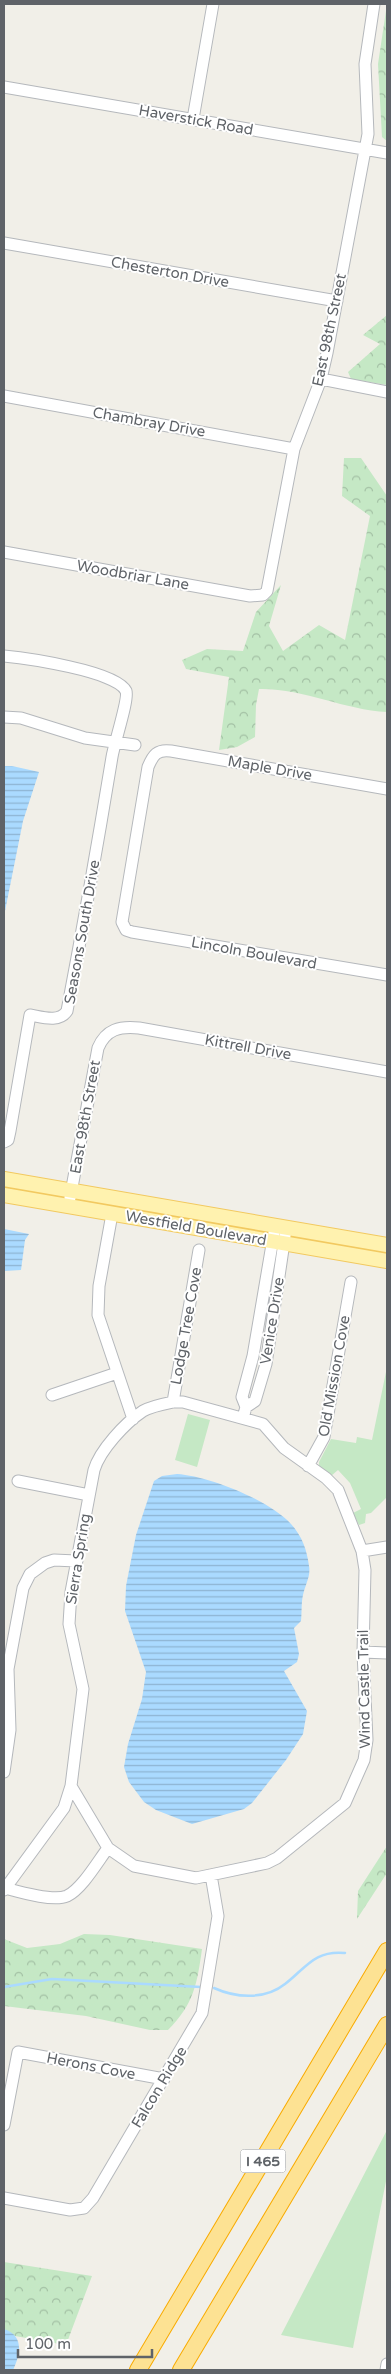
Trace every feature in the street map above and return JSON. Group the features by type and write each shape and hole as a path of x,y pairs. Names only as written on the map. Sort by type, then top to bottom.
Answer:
{"highway":[{"name":"I 465","path":"138,2370 387,1952"},
{"name":"I 465","path":"181,2370 387,2025"}],"main road":[{"name":"Westfield Boulevard","path":"4,1179 387,1245"},
{"name":"Westfield Boulevard","path":"4,1195 387,1261"}],"street":[{"path":"193,119 213,4"},
{"name":"East 98th Street","path":"263,595 269,587 294,449 321,379 337,301 369,120 365,64 374,4"},
{"name":"Haverstick Road","path":"4,87 387,153"},
{"name":"Chesterton Drive","path":"4,242 337,301"},
{"path":"321,379 387,392"},
{"name":"Chambray Drive","path":"4,396 294,449"},
{"name":"Woodbriar Lane","path":"4,552 250,596 263,595"},
{"path":"4,656 75,668 118,682 126,690 127,699 114,741"},
{"path":"4,717 22,718 85,738 135,745"},
{"name":"Seasons South Drive","path":"4,1142 8,1140 10,1131 30,1015 57,1019 64,1016 67,1011 114,741"},
{"name":"Maple Drive","path":"123,927 122,915 147,777 154,755 162,750 387,789"},
{"name":"Lincoln Boulevard","path":"123,927 132,932 387,975"},
{"name":"Kittrell Drive","path":"109,1032 121,1027 139,1028 387,1072"},
{"name":"East 98th Street","path":"68,1207 96,1057 101,1040 109,1032"},
{"path":"112,1214 98,1300 101,1324 133,1419"},
{"name":"Venice Drive","path":"245,1413 242,1397 254,1356 281,1228"},
{"name":"Lodge Tree Cove","path":"173,1402 199,1250"},
{"name":"Old Mission Cove","path":"308,1466 324,1437 351,1282"},
{"path":"52,1394 117,1373"},
{"path":"173,1402 245,1413"},
{"name":"Sierra Spring","path":"4,1889 64,1808 71,1786 83,1698 69,1624 71,1592 89,1495 100,1454 133,1419 144,1411 173,1402"},
{"name":"Wind Castle Trail","path":"108,1848 134,1866 196,1878 267,1863 277,1858 345,1803 366,1751 363,1652 365,1570 362,1551 338,1490 284,1448 263,1424 245,1413"},
{"path":"18,1481 89,1495"},
{"path":"362,1551 387,1547"},
{"path":"4,1772 10,1730 8,1669 23,1588 30,1574 45,1563 54,1560 76,1561"},
{"path":"363,1652 387,1653"},
{"path":"4,1889 43,1896 66,1896 77,1888 108,1848 71,1786"},
{"name":"Falcon Ridge","path":"4,2198 70,2210 84,2208 93,2198 198,2020 204,2005 218,1916 211,1876"},
{"name":"Herons Cove","path":"4,2125 18,2052 164,2078"},
{"path":"386,2370 387,2364"}],"green space":[{"path":"387,4 387,141 382,137 378,64"},
{"path":"387,315 387,385 351,379 348,372 380,344 363,335"},
{"path":"344,458 361,458 387,496 387,712 355,707 292,692 259,689 256,705 255,737 237,747 219,750 229,677 186,669 182,660 207,649 243,651 256,612 281,585 269,626 283,651 319,625 345,640 370,516 342,496"},
{"path":"387,1367 387,1497 371,1513 366,1514 365,1523 359,1525 353,1513 361,1509 350,1483 338,1470 331,1476 319,1467 319,1462 331,1439 356,1443 357,1437 372,1440"},
{"path":"188,1414 210,1420 197,1467 175,1460"},
{"path":"387,1846 387,1873 357,1919 358,1891"},
{"path":"84,1934 110,1935 202,1949 193,1993 184,2011 168,2030 150,2030 86,2016 4,2006 4,1939 27,1948 60,1944"},
{"path":"387,2130 387,2176 353,2348 281,2335"},
{"path":"4,2262 92,2276 66,2345 15,2336 4,2329"}],"water":[{"path":"4,766 39,772 23,821 4,916"},
{"path":"4,1229 29,1234 25,1240 21,1270 4,1271"},
{"path":"177,1474 221,1484 254,1498 281,1515 291,1524 301,1538 307,1554 309,1570 309,1577 302,1598 301,1621 294,1628 299,1654 297,1662 284,1671 307,1711 303,1734 286,1760 252,1803 244,1809 192,1824 156,1810 144,1802 129,1782 124,1767 128,1744 142,1699 146,1672 125,1611 126,1586 136,1535 154,1481 162,1476"},
{"path":"4,2329 11,2332 18,2341 18,2358 13,2370 4,2370"}],"waterway":[{"path":"214,1988 232,1994 250,1996 269,1993 285,1984 318,1957 326,1954 345,1953"},
{"path":"4,1987 52,1979 201,1987"}]}
